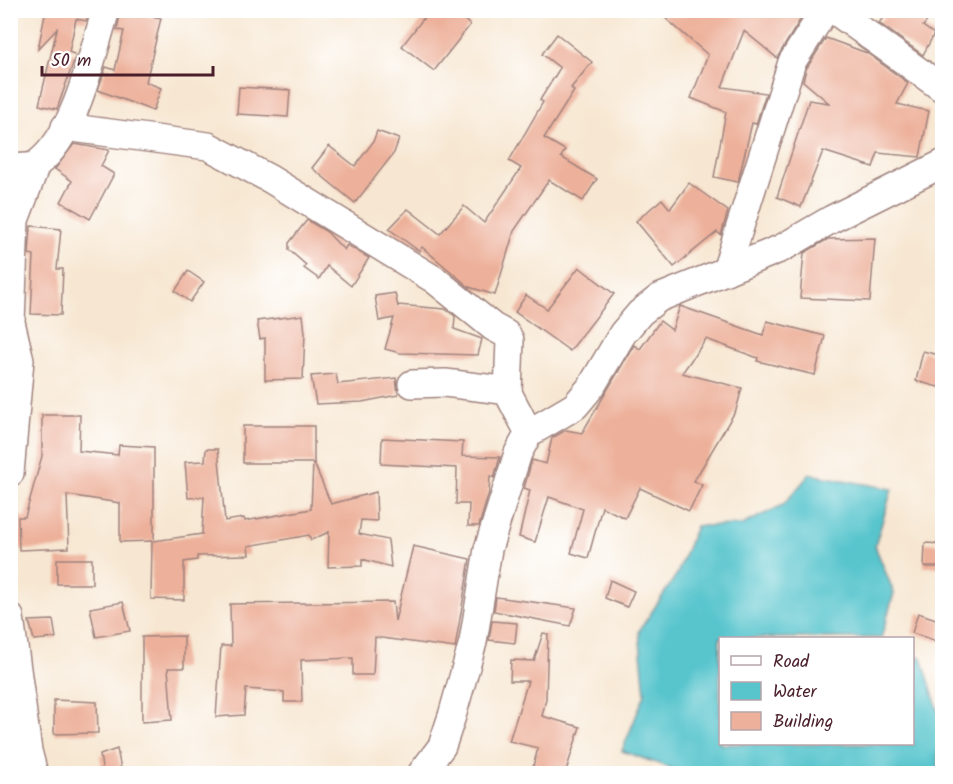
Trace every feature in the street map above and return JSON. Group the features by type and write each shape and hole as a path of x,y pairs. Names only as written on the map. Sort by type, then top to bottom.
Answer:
{"street":[{"path":"10,473 20,360 11,322 15,220 23,166 52,148 65,127 81,91 106,10"},
{"path":"726,271 792,62 825,10"},
{"path":"834,10 942,87"},
{"path":"65,127 207,146 270,179 435,280 493,327 506,334 510,340 508,393 529,433"},
{"path":"421,774 442,746 452,716 473,642 488,549 518,453 529,433 575,406 591,387 623,333 640,313 659,298 782,248 832,219 942,164"},
{"path":"412,384 445,383 508,393"},
{"path":"10,617 28,751 34,774"}],"water":[{"path":"810,474 892,489 875,546 894,593 881,637 719,637 719,745 914,745 914,655 922,658 940,717 937,773 684,773 622,751 645,694 639,631 677,574 696,526 742,525 783,505"}],"building":[{"path":"46,10 89,10 86,21 76,19 69,52 76,55 57,109 39,105 57,29 38,49"},
{"path":"121,10 161,18 146,82 161,88 153,111 98,90 106,67 115,70 124,31 117,30"},
{"path":"656,10 806,10 777,58 744,31 722,87 766,93 756,124 752,123 738,182 714,177 726,112 691,98 708,55"},
{"path":"889,10 936,10 923,26 934,34 923,55 879,23"},
{"path":"429,11 455,11 470,25 434,71 402,46"},
{"path":"557,34 592,62 571,88 574,91 544,138 565,150 561,157 597,179 583,201 549,180 514,231 495,295 469,287 422,247 419,251 389,229 408,209 440,234 464,206 484,223 521,168 509,161 543,102 540,100 560,68 542,54"},
{"path":"826,38 867,53 908,83 897,104 929,111 920,157 878,153 873,167 823,151 801,207 777,197 809,100 829,103 803,81 806,69"},
{"path":"239,87 290,90 288,117 237,114"},
{"path":"377,131 399,139 394,153 355,203 312,168 329,146 355,166 373,142"},
{"path":"74,144 109,150 101,166 114,174 90,219 61,202 72,181 55,169"},
{"path":"689,183 728,211 721,235 717,232 674,267 636,221 662,199 670,209"},
{"path":"307,220 327,232 344,250 347,245 369,258 351,286 327,266 319,279 304,268 306,265 289,250 289,243"},
{"path":"31,226 61,229 57,269 63,269 61,315 31,314 34,255 29,254"},
{"path":"875,238 870,301 800,298 804,253 828,239"},
{"path":"579,267 614,294 570,351 515,312 526,295 547,309"},
{"path":"188,271 204,282 190,302 175,291"},
{"path":"395,293 398,307 398,305 445,309 455,316 454,329 482,339 478,355 400,353 385,349 394,318 379,321 375,296"},
{"path":"680,306 763,335 767,321 825,336 815,375 757,361 758,358 706,339 682,373 742,388 736,410 694,481 702,485 689,511 640,488 625,518 602,507 588,558 571,553 583,509 549,497 535,542 519,537 530,490 524,488 532,460 546,464 552,438 566,430 582,433 634,345 640,349 660,321 672,330"},
{"path":"303,315 305,333 303,379 265,380 265,338 260,339 257,321"},
{"path":"923,351 942,356 942,388 916,381"},
{"path":"336,374 338,384 396,378 398,395 362,402 316,404 311,376"},
{"path":"42,415 80,415 79,451 118,455 119,445 154,447 154,541 202,534 204,497 188,498 185,462 205,461 206,449 218,449 225,521 244,518 245,521 311,509 313,463 243,463 243,426 314,426 314,463 331,504 376,492 377,521 361,520 359,534 388,540 391,567 362,559 362,566 328,567 329,532 311,540 309,535 248,546 249,555 197,556 197,560 184,562 184,600 151,599 152,541 120,542 120,503 67,495 69,548 19,550 18,517 25,517 42,456"},
{"path":"382,438 463,442 462,456 500,457 494,478 490,476 489,492 479,526 468,526 469,504 456,504 457,468 381,464"},
{"path":"925,543 942,544 942,567 924,567"},
{"path":"413,546 470,559 455,648 375,637 373,675 353,675 353,658 301,660 302,702 284,702 284,692 246,689 244,715 216,717 221,646 231,646 230,604 393,602 395,621"},
{"path":"57,559 92,559 92,584 57,584"},
{"path":"610,580 634,591 627,607 605,598"},
{"path":"496,597 576,608 570,626 494,611"},
{"path":"123,602 130,631 96,637 90,608"},
{"path":"918,613 942,621 939,642 912,633"},
{"path":"53,620 56,638 34,640 29,621"},
{"path":"492,621 517,623 515,643 489,640"},
{"path":"543,633 548,634 546,699 542,716 580,727 565,774 531,774 538,748 509,741 528,681 510,681 511,660 534,661"},
{"path":"184,636 184,668 168,668 172,720 142,722 142,637"},
{"path":"54,700 97,702 98,733 54,734"},
{"path":"117,749 122,774 103,774 100,755"}]}
